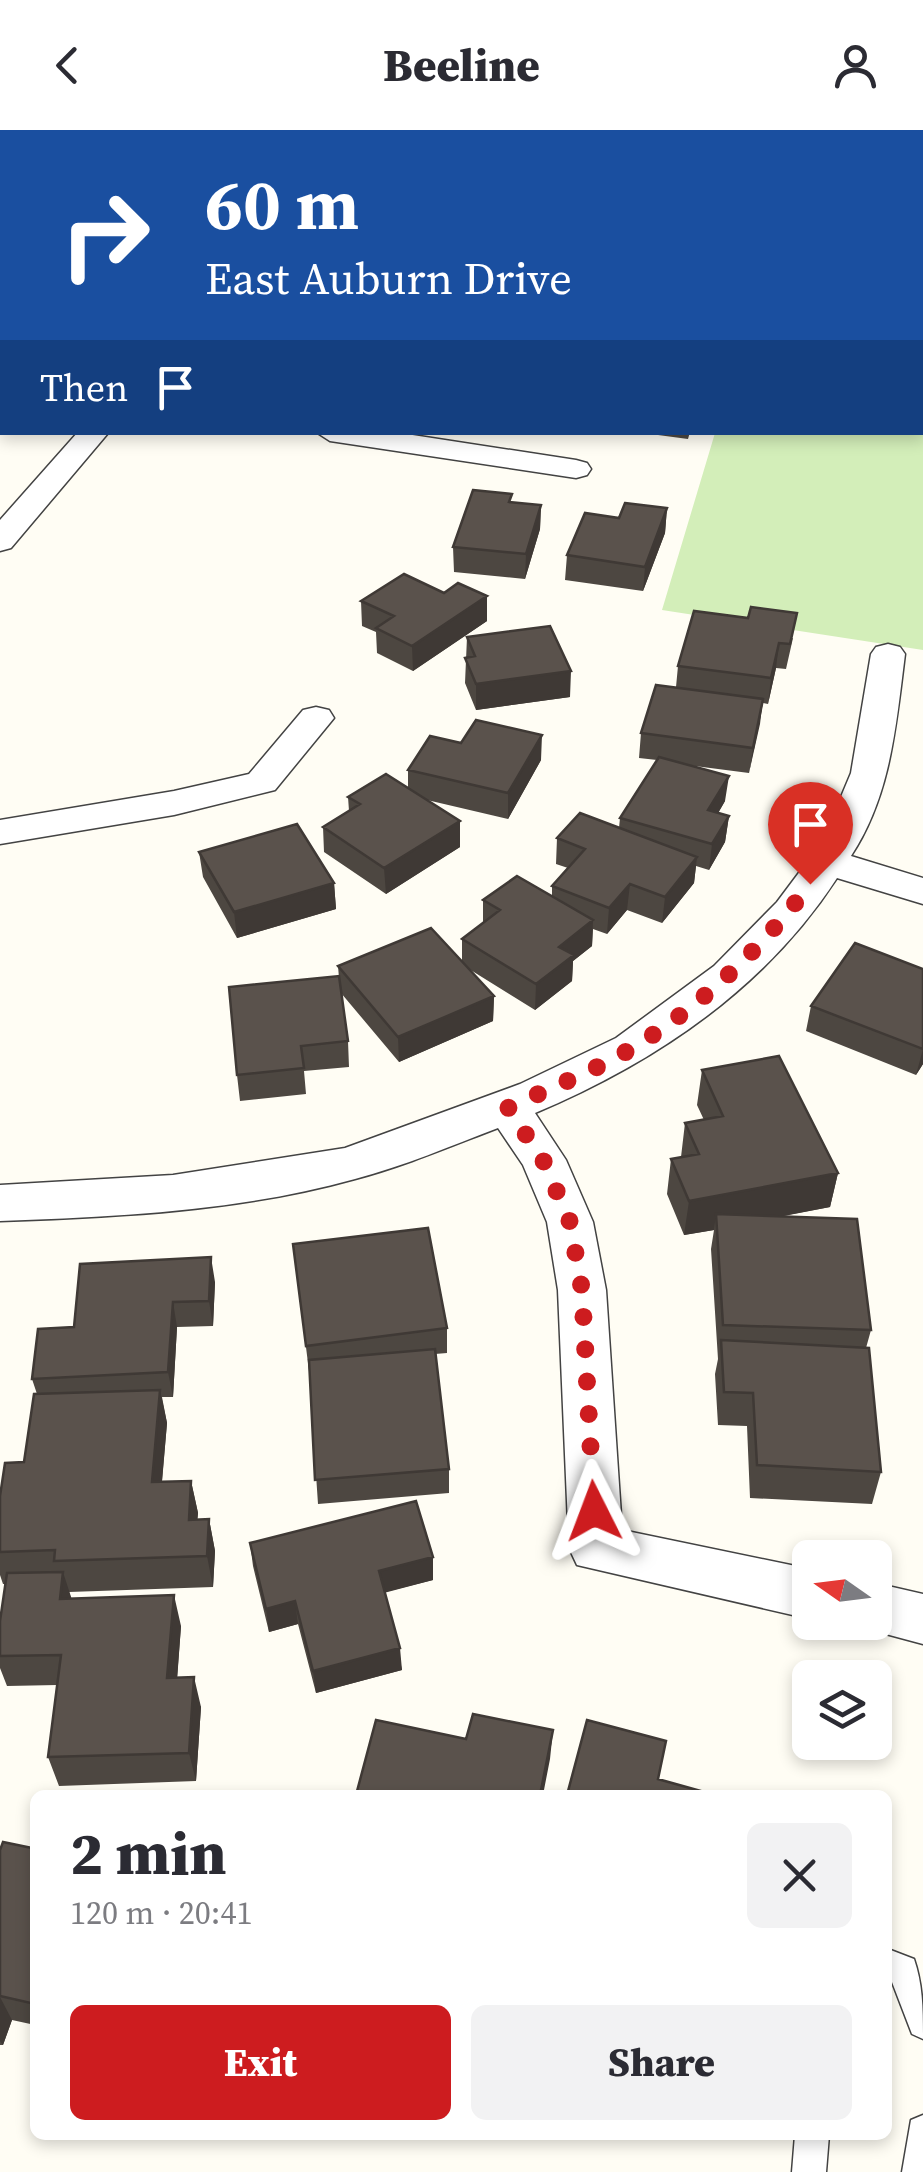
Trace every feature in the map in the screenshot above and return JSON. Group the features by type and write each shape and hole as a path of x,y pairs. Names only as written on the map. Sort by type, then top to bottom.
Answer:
{"street":[{"path":"0,541 50,478 92,435"},
{"path":"350,435 576,468"},
{"path":"0,1203 120,1200 219,1189 350,1164 508,1108 634,1048 710,991 777,929 827,862 857,810 872,756 888,654"},
{"path":"0,832 174,803 262,782 316,718"},
{"path":"827,862 923,891"},
{"path":"508,1108 543,1160 570,1222 582,1290 596,1548 792,1590"},
{"path":"892,1612 923,1619"}],"lane":[{"path":"892,1966 903,1970 923,2024"},
{"path":"919,2172 923,2132"},
{"path":"809,2172 812,2140"}],"green space":[{"path":"714,435 923,435 923,650 662,610"}],"building":[{"path":"473,490 512,494 509,502 541,505 526,554 453,547"},
{"path":"625,503 667,508 645,567 567,555 585,513 619,518"},
{"path":"404,574 444,593 458,583 487,596 412,646 376,628 394,616 361,601"},
{"path":"751,607 797,613 790,644 779,643 771,678 678,666 694,611 748,618"},
{"path":"550,626 571,671 476,684 465,658 475,656 467,637"},
{"path":"656,685 763,699 753,748 641,733"},
{"path":"476,720 542,735 508,793 408,770 430,736 461,743"},
{"path":"659,757 729,776 708,810 729,816 712,844 620,818"},
{"path":"386,774 460,821 384,868 323,827 360,804 348,797"},
{"path":"580,813 697,857 665,897 630,884 609,908 552,886 585,849 557,838"},
{"path":"297,824 334,883 234,912 199,852"},
{"path":"517,876 593,920 559,947 574,955 536,984 462,939 500,910 483,900"},
{"path":"431,928 494,996 398,1037 338,966"},
{"path":"855,943 923,969 923,1049 811,1006"},
{"path":"339,976 348,1041 301,1046 304,1068 237,1075 229,987"},
{"path":"779,1056 838,1173 689,1201 671,1159 699,1154 685,1123 723,1116 702,1070"},
{"path":"716,1214 857,1219 871,1330 723,1325"},
{"path":"428,1228 447,1328 306,1346 293,1244"},
{"path":"211,1257 209,1301 173,1302 168,1372 32,1379 38,1329 74,1327 80,1264"},
{"path":"721,1340 869,1348 881,1472 757,1465 753,1393 724,1392"},
{"path":"435,1349 449,1469 315,1480 309,1360"},
{"path":"160,1390 152,1482 191,1481 189,1520 209,1519 207,1556 54,1561 55,1550 0,1552 0,1496 5,1463 24,1462 34,1394"},
{"path":"416,1501 433,1557 379,1571 400,1648 313,1671 295,1601 266,1609 250,1543"},
{"path":"63,1572 60,1599 174,1595 167,1678 194,1677 189,1753 48,1757 61,1655 0,1656 0,1621 7,1573"},
{"path":"473,1714 553,1730 541,1790 357,1790 376,1720 466,1739"},
{"path":"587,1720 666,1741 658,1779 697,1790 568,1790"},
{"path":"3,1842 30,1848 30,2003 0,1996"}],"route":[{"path":"594,1511 582,1290 570,1222 543,1160 508,1108 634,1048 710,991 777,929 810,884"}]}
